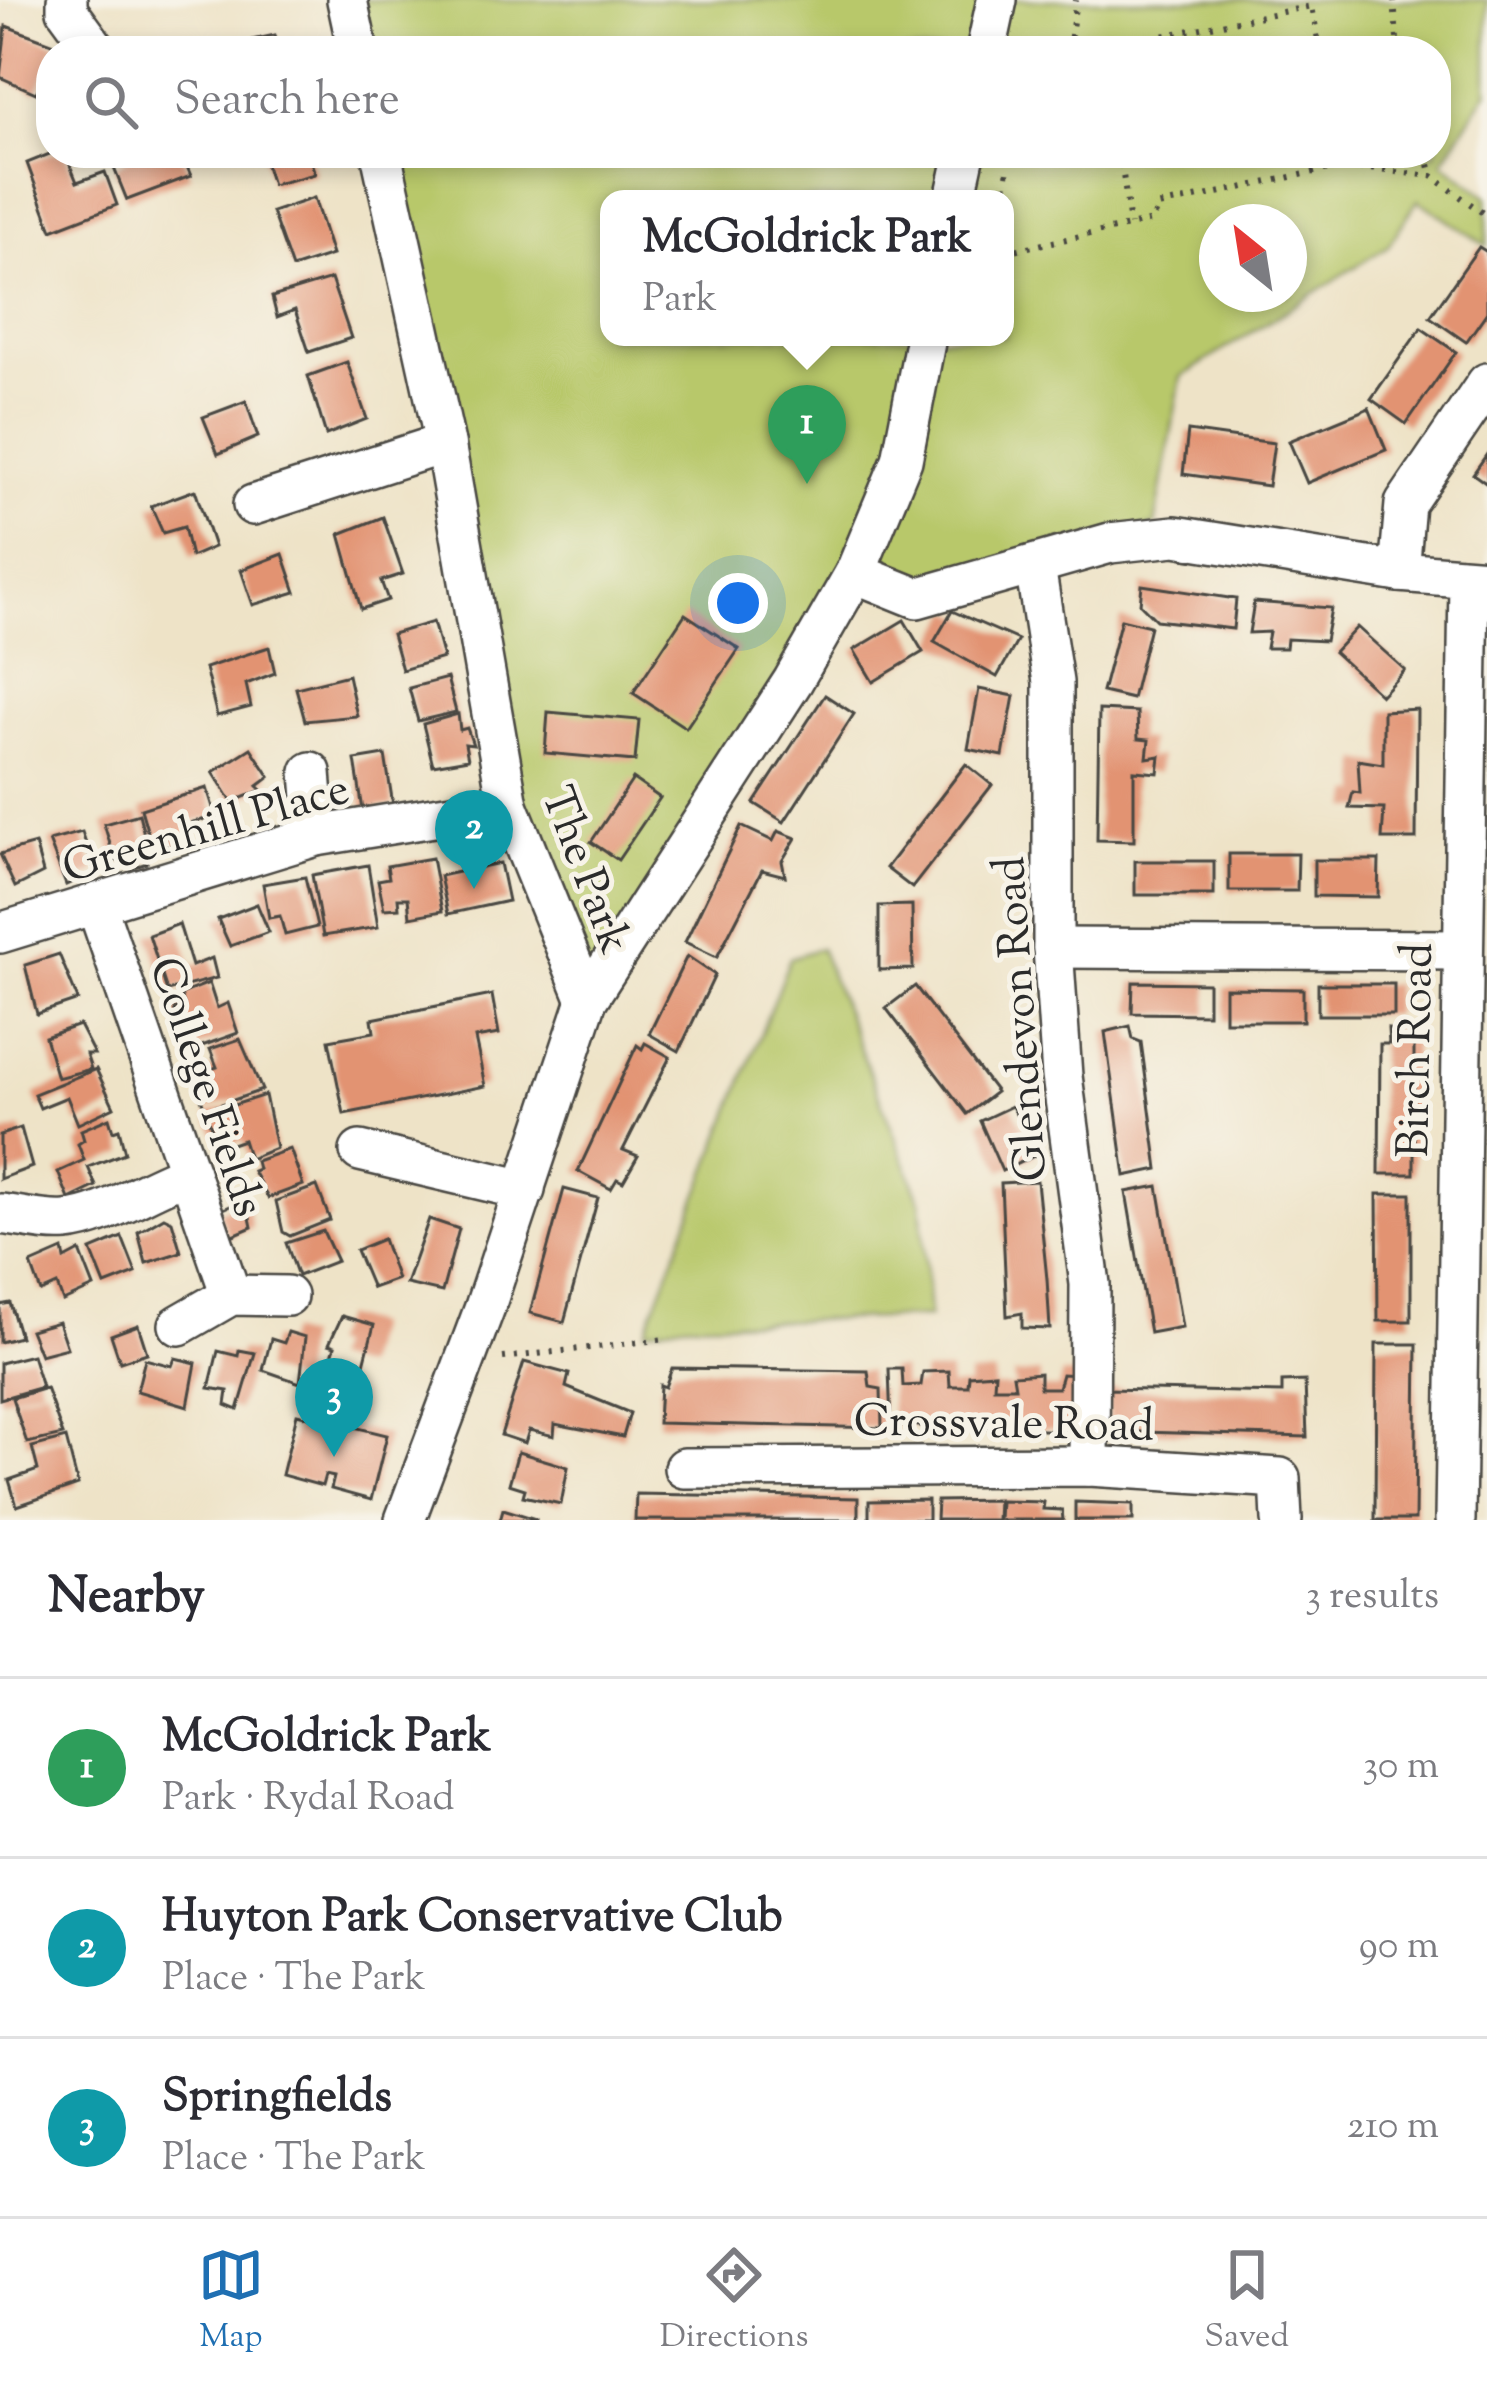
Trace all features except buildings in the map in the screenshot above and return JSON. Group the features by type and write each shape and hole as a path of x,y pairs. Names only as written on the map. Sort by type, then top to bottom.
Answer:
{"street":[{"path":"67,0 68,10 86,36"},
{"path":"347,0 355,36"},
{"path":"989,36 997,0"},
{"name":"The Park","path":"384,168 445,442 508,805 587,1000 525,1190 405,1520"},
{"path":"587,1000 794,681 855,573 902,460 924,346"},
{"path":"1399,572 1405,504 1487,383"},
{"path":"253,505 445,442"},
{"path":"855,573 917,598 1110,543 1175,536 1478,580"},
{"name":"Glendevon Road","path":"1035,566 1053,682 1052,948 1062,1076 1090,1284 1089,1466"},
{"name":"Birch Road","path":"1455,1520 1462,950 1478,580"},
{"path":"311,772 316,836"},
{"name":"Greenhill Place","path":"0,933 97,907 316,836 508,805"},
{"name":"College Fields","path":"97,907 230,1295"},
{"path":"1052,948 1462,950"},
{"path":"360,1151 525,1190"},
{"path":"0,1214 65,1221 102,1211 146,1187 189,1173"},
{"path":"179,1325 230,1295 286,1296"},
{"name":"Crossvale Road","path":"684,1468 1089,1466 1280,1478 1282,1520"}],"path":[{"path":"1071,36 1076,0"},
{"path":"1394,0 1397,36"},
{"path":"1168,36 1312,6 1317,36"},
{"path":"1122,168 1130,225"},
{"path":"1014,250 1152,221 1158,206 1333,168"},
{"path":"1360,168 1432,176 1487,216"},
{"path":"1430,168 1432,176"},
{"path":"464,1362 666,1339"}],"green space":[{"path":"347,0 1487,0 1487,92 1451,148 1451,36 355,36"},
{"path":"384,168 1450,168 1487,196 1487,246 1418,200 1388,246 1307,297 1307,204 1199,204 1199,312 1284,312 1181,377 1155,525 917,598 855,573 587,1000 508,805"},
{"path":"820,948 921,1202 929,1317 684,1323 646,1330 790,958"}],"place":[{"name":"McGoldrick Park","path":"807,484"},
{"name":"Huyton Park Conservative Club","path":"474,889"},
{"name":"Springfields","path":"334,1457"}]}
